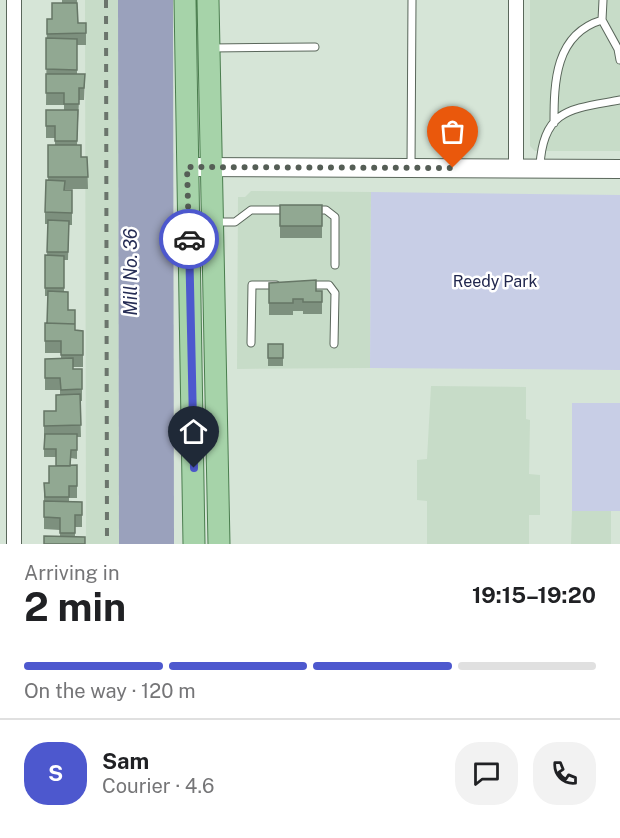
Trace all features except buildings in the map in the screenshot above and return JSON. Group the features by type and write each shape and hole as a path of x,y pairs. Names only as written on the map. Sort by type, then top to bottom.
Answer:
{"main road":[{"path":"185,0 194,544"},
{"path":"208,0 219,544"},
{"path":"194,468 206,527 206,544"}],"street":[{"path":"14,0 6,160 7,520 14,544"},
{"path":"516,0 516,169"},
{"path":"187,167 620,169"}],"lane":[{"path":"411,168 412,0"},
{"path":"603,0 602,20 618,49 620,60"},
{"path":"554,123 555,76 566,48 585,27 602,20"},
{"path":"208,48 315,47"},
{"path":"539,169 541,146 554,123 564,112 578,107 620,100"},
{"path":"212,222 235,222 251,210 294,210"},
{"path":"304,210 326,210 335,217 335,265"},
{"path":"251,343 252,285 285,285"},
{"path":"296,285 329,285 334,293 334,344"}],"shaded area":[{"path":"85,0 118,0 119,544 86,544"},
{"path":"530,0 620,0 620,151 535,151 530,146"},
{"path":"251,191 371,192 370,368 237,369 238,197 245,197"},
{"path":"431,386 526,387 526,419 530,420 529,474 540,475 540,515 529,515 529,544 427,544 427,501 417,500 417,460 427,459"},
{"path":"572,511 611,511 611,544 571,544"}],"green space":[{"name":"Reedy Park","path":"371,192 620,195 620,370 370,368"},
{"path":"572,403 620,403 620,511 572,511"}],"water":[{"name":"Mill No. 36","path":"118,0 173,0 174,544 119,544"}],"railway":[{"path":"106,0 107,544"}],"way so far":[{"path":"189,239 187,167 453,168"}],"route":[{"path":"189,239 194,468"}]}
